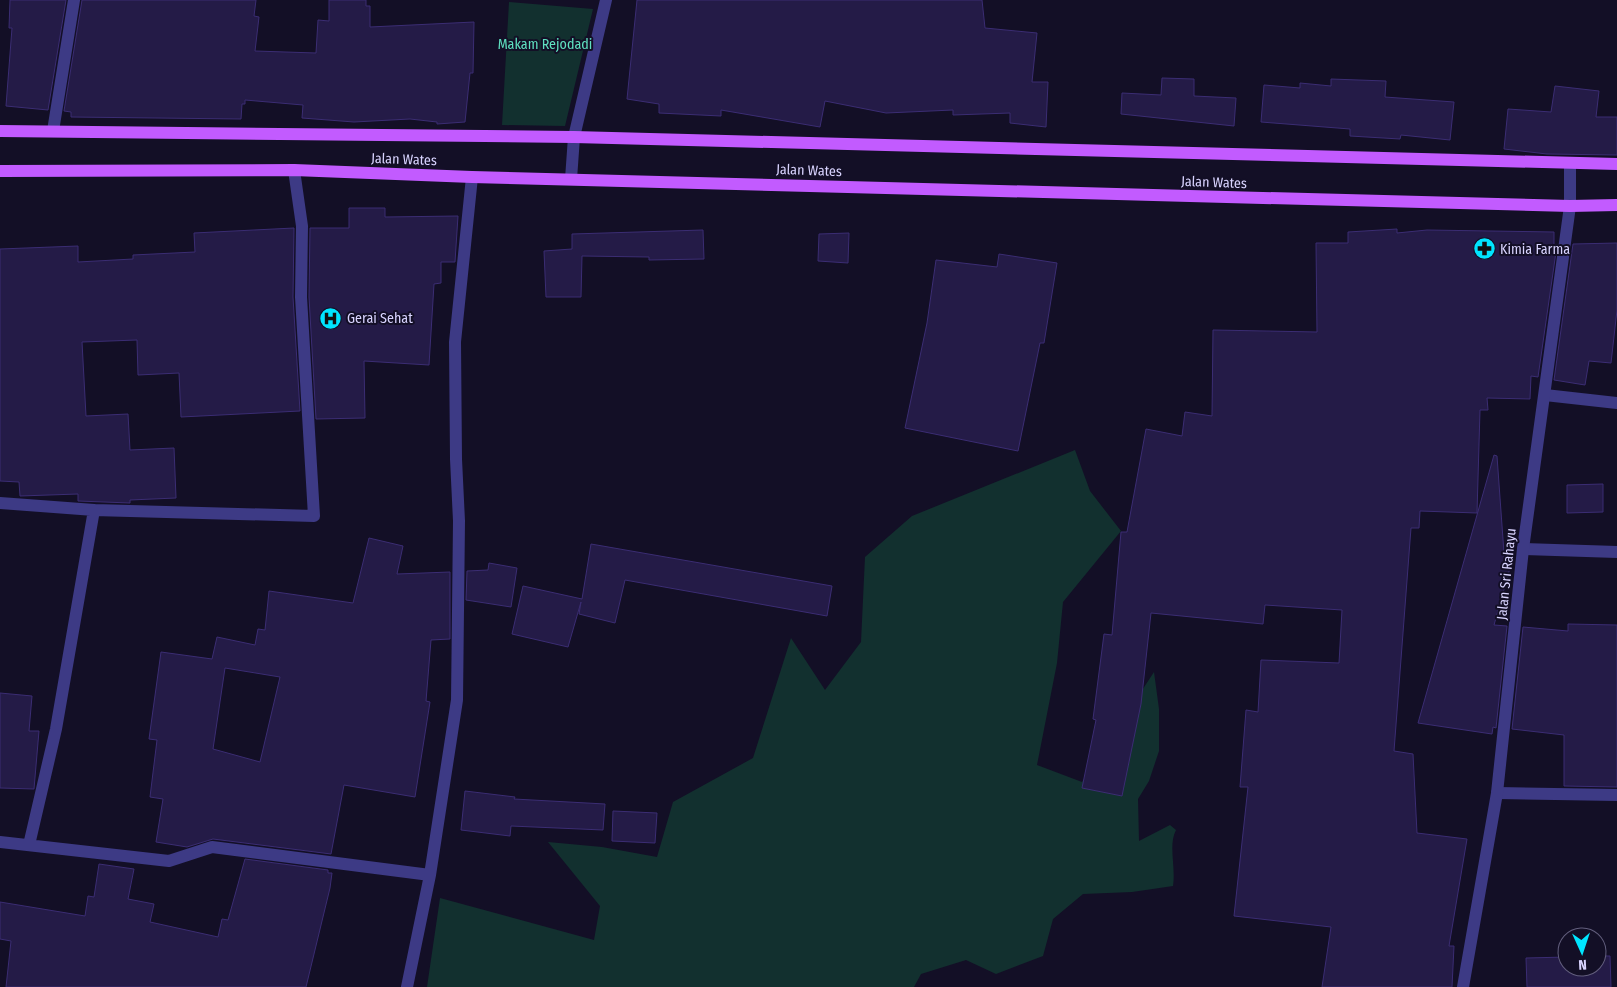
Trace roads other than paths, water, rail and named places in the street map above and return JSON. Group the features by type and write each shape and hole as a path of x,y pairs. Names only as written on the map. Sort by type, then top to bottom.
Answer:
{"main road":[{"name":"Jalan Wates","path":"0,131 574,137 1617,164"},
{"name":"Jalan Wates","path":"0,171 294,170 472,177 1570,206 1617,205"}],"street":[{"path":"53,131 74,0"},
{"path":"572,179 574,137 606,0"},
{"name":"Jalan Sri Rahayu","path":"1463,987 1497,793 1523,550 1570,206 1570,164"},
{"path":"0,503 94,510 314,516 302,298 302,226 294,170"},
{"path":"407,987 430,875 457,700 459,522 455,440 455,342 472,177"},
{"path":"1545,395 1617,403"},
{"path":"29,845 56,729 94,510"},
{"path":"1523,550 1617,552"},
{"path":"1497,793 1617,795"},
{"path":"0,842 170,860 212,847 430,875"}],"place":[{"name":"Kimia Farma","path":"1484,249"},
{"name":"Gerai Sehat","path":"331,318"}],"park label":[{"name":"Makam Rejodadi","path":"545,44"}]}
